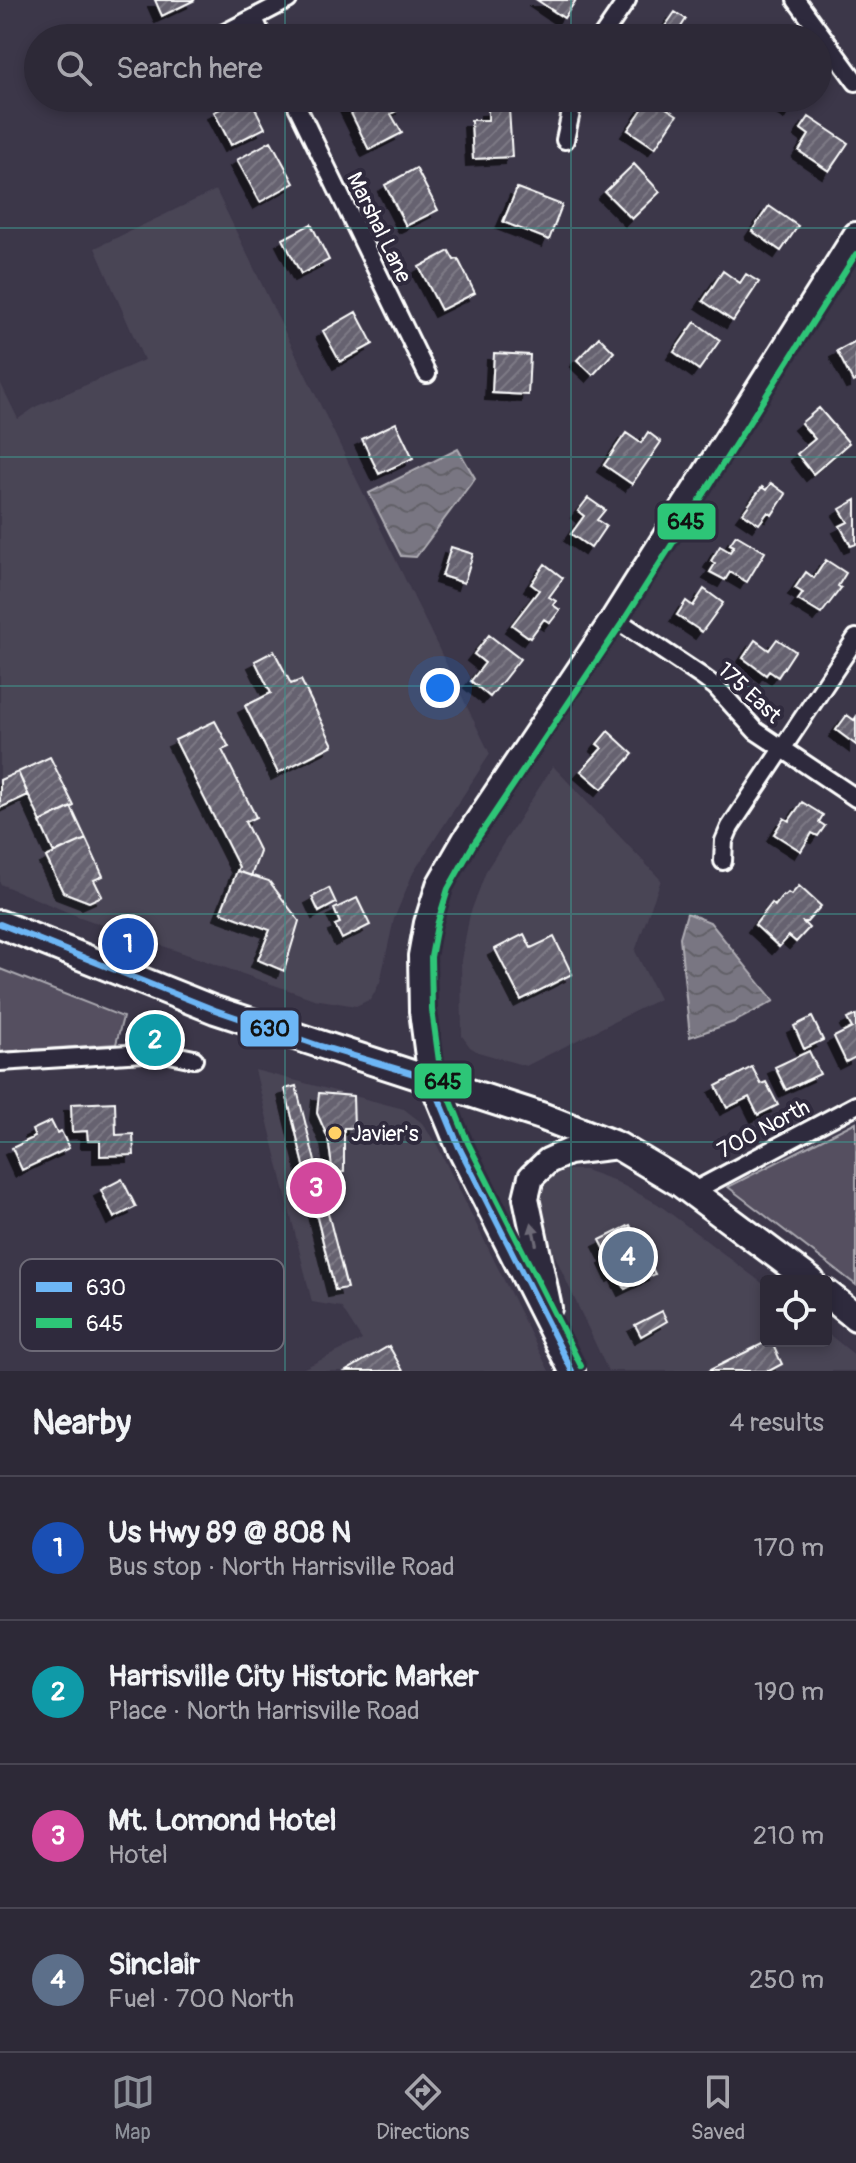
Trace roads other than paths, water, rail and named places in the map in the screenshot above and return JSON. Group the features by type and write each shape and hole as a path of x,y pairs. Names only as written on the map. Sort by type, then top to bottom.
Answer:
{"main road":[{"path":"572,1371 459,1147 431,1079 422,1011 421,956 427,923 439,885 470,832 614,618 856,235"},
{"path":"0,924 215,1010 541,1116 618,1146 692,1192 803,1275"},
{"path":"555,1337 527,1204 531,1177 548,1161 568,1152 618,1146"},
{"path":"832,1298 856,1317"}],"street":[{"path":"244,24 288,0"},
{"path":"611,24 627,0"},
{"path":"796,0 814,24"},
{"path":"254,19 256,24"},
{"path":"832,49 856,82"},
{"name":"Marshal Lane","path":"300,112 427,374"},
{"path":"565,140 571,112"},
{"name":"175 East","path":"614,618 716,687 756,731 856,798"},
{"path":"723,861 724,841 730,827 856,638"},
{"path":"0,1062 160,1052 194,1059"},
{"name":"700 North","path":"692,1192 856,1105"}],"water":[{"path":"458,449 475,478 416,557 401,556 369,493"},
{"path":"687,913 710,922 774,1001 734,1022 690,1037 680,937"}],"place":[{"name":"Us Hwy 89 @ 808 N","path":"128,944"},
{"name":"Harrisville City Historic Marker","path":"155,1040"},
{"name":"Javier's","path":"335,1133"},
{"name":"Mt. Lomond Hotel","path":"316,1188"},
{"name":"Sinclair","path":"628,1257"}]}
